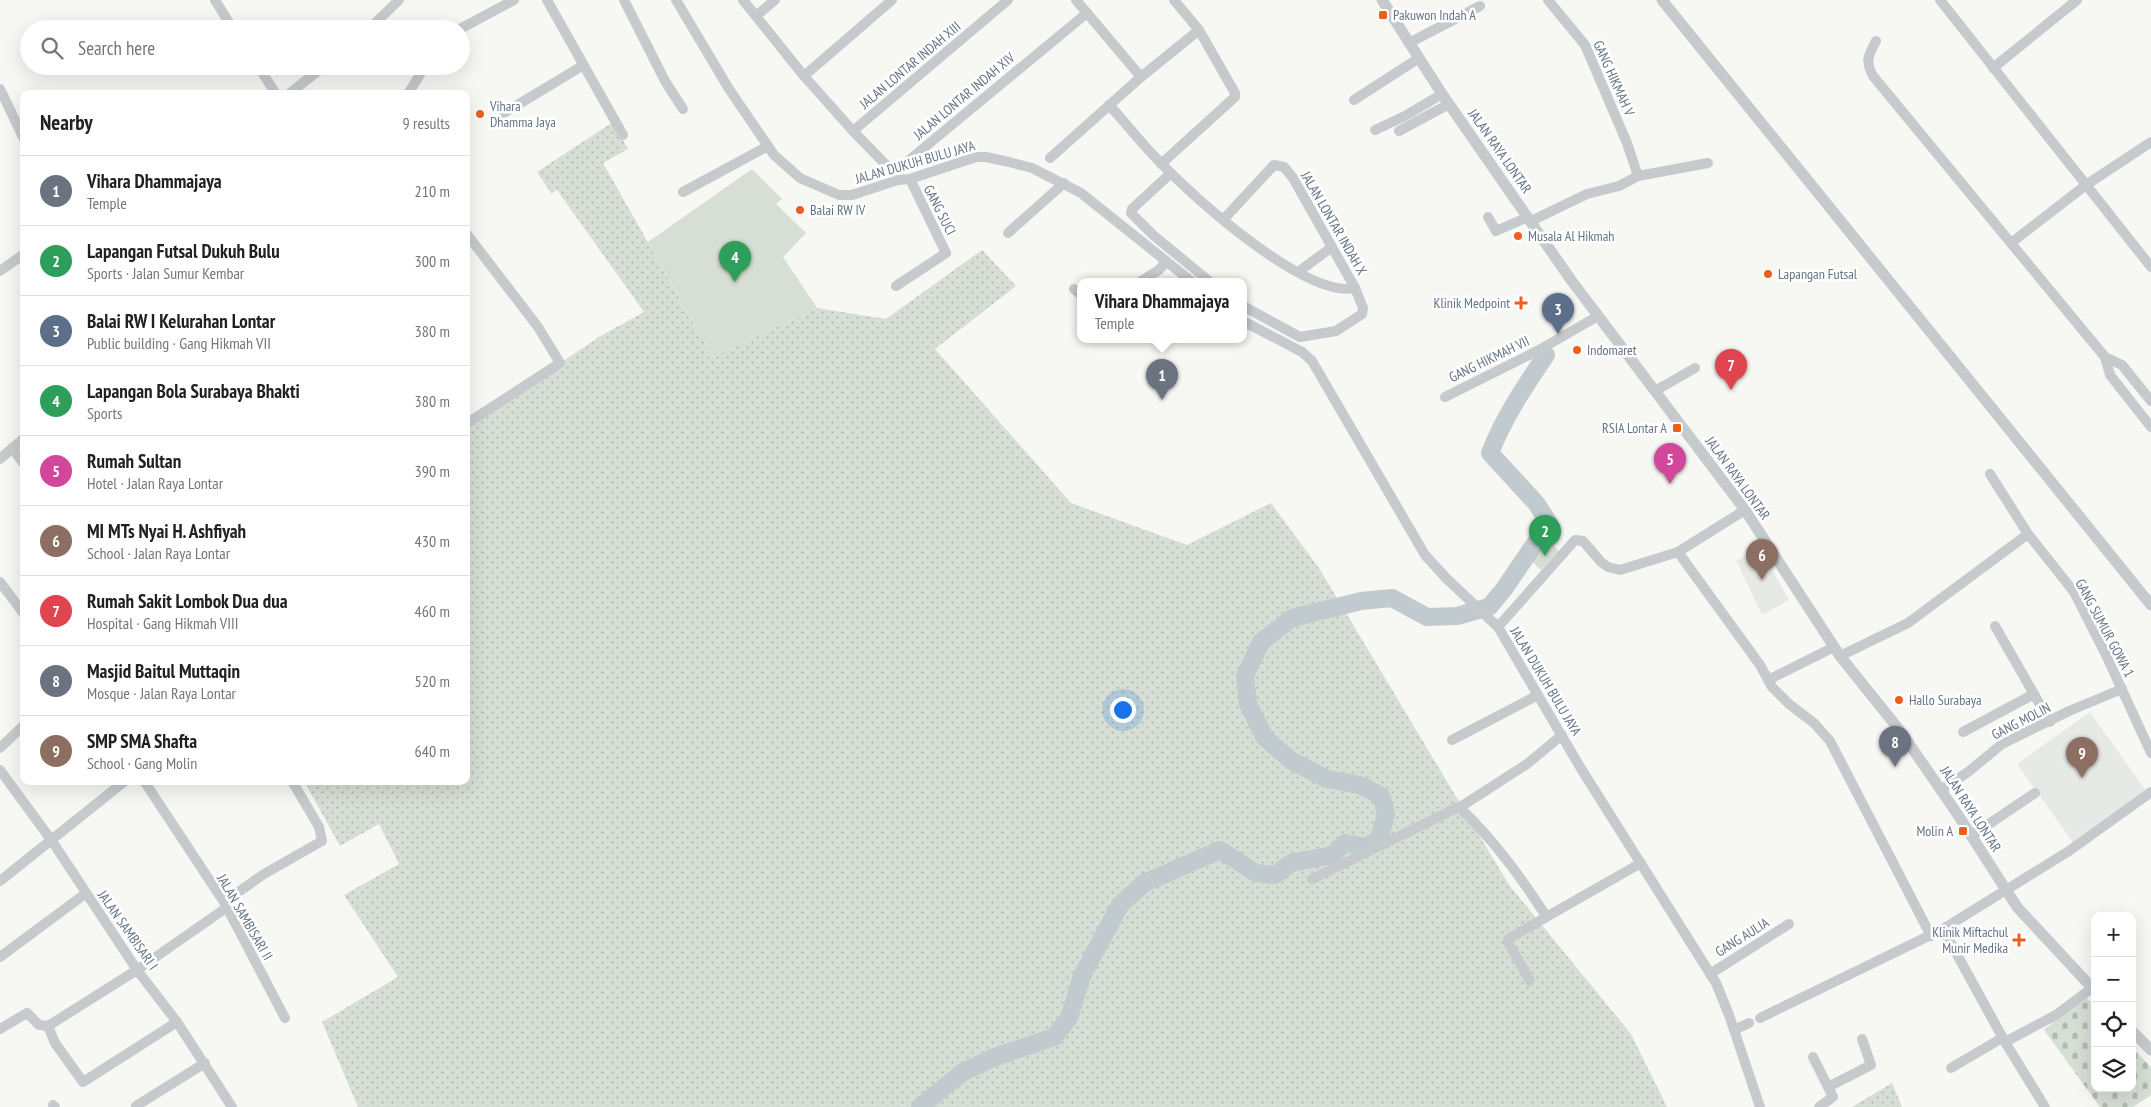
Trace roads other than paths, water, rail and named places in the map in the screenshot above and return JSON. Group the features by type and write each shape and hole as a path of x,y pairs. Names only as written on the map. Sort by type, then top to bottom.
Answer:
{"street":[{"path":"215,0 227,20"},
{"path":"379,20 400,0"},
{"path":"470,24 514,0"},
{"path":"547,0 582,66 623,135"},
{"path":"624,0 665,81 683,109"},
{"name":"JALAN DUKUH BULU JAYA","path":"676,0 729,89 774,155 800,178 839,195 852,195 981,156 1032,168 1081,193 1187,278"},
{"name":"JALAN LONTAR INDAH XIV","path":"743,0 804,76 852,131 888,167 892,168 902,166 1087,12"},
{"path":"756,16 775,0"},
{"path":"804,76 892,0"},
{"name":"JALAN LONTAR INDAH XIII","path":"852,131 1008,0"},
{"path":"1076,0 1141,77"},
{"path":"1161,164 1234,97 1235,93 1199,30 1174,0"},
{"name":"JALAN RAYA LONTAR","path":"1382,0 1409,43 1416,60 1598,316 1745,510 1837,652 1901,732 2006,891 2028,920 2091,986"},
{"name":"GANG HIKMAH V","path":"1548,0 1586,45 1627,143 1638,176"},
{"path":"1662,0 2151,605"},
{"path":"1940,0 2151,267"},
{"path":"1993,68 2077,0"},
{"path":"1409,43 1480,6"},
{"path":"1050,158 1109,104 1199,30"},
{"path":"1876,42 1869,54 1867,65 1873,76 2105,357 2110,375 2151,428"},
{"path":"1354,100 1416,60"},
{"path":"504,113 582,66"},
{"path":"264,75 273,90"},
{"path":"294,90 313,75"},
{"path":"410,90 420,75"},
{"path":"0,90 20,131"},
{"path":"1375,130 1405,116 1442,94"},
{"name":"JALAN LONTAR INDAH X","path":"1109,104 1161,164 1223,220 1259,248 1298,272 1337,289 1355,288 1294,178 1280,164 1274,165 1223,220"},
{"path":"1399,131 1449,104"},
{"path":"2010,243 2086,185 2151,142"},
{"path":"683,192 768,146"},
{"path":"1488,217 1496,231 1588,194 1619,186 1638,176 1708,163"},
{"path":"1171,173 1132,209 1133,217 1205,278"},
{"name":"GANG SUCI","path":"896,286 946,253 910,179"},
{"path":"1008,233 1064,183"},
{"path":"470,238 538,327 560,363 470,421"},
{"path":"1298,272 1332,247"},
{"path":"0,272 20,257"},
{"path":"1146,278 1159,270 1166,261"},
{"path":"1247,308 1300,337 1309,337 1336,331 1362,314 1363,308 1355,288"},
{"name":"GANG HIKMAH VII","path":"1444,396 1539,350 1598,316"},
{"name":"JALAN DUKUH BULU JAYA","path":"1247,323 1302,352 1312,361 1353,430 1383,487 1425,555 1483,615 1498,627 1562,735 1710,974 1723,999 1760,1107"},
{"path":"2105,357 2122,365 2151,401"},
{"path":"1654,391 1695,368"},
{"path":"1,455 20,441"},
{"path":"12,448 20,459"},
{"name":"GANG SUMUR GOWA 1","path":"1990,474 2028,534 2074,592 2151,753"},
{"path":"1498,627 1564,550 1577,538 1583,540 1601,562 1616,569 1678,552 1745,510"},
{"path":"1768,680 1908,622 2028,534"},
{"path":"1678,552 1760,665 1779,696 1814,723 1830,741 1931,936"},
{"path":"0,582 20,609"},
{"path":"1995,626 2050,722"},
{"name":"GANG MOLIN","path":"1941,790 1968,772 2002,744 2122,689"},
{"path":"1452,740 1538,694"},
{"path":"1963,732 2034,694"},
{"path":"0,748 20,729"},
{"path":"1312,879 1379,848 1459,806 1527,764 1562,735"},
{"name":"JALAN SAMBISARI I","path":"0,770 52,841 85,894 137,970 177,1022 232,1107"},
{"path":"0,882 120,785"},
{"name":"JALAN SAMBISARI II","path":"147,785 225,905 285,1018"},
{"path":"0,1029 27,1013 38,1026 48,1026 137,970 264,874 319,844 322,841 319,827 294,785"},
{"path":"1760,1018 1931,936 2069,851 2151,792"},
{"path":"1971,836 2035,793"},
{"path":"1459,806 1494,842 1515,868 1546,916"},
{"path":"1530,981 1508,940 1546,916 1641,863"},
{"path":"0,957 42,923 85,894"},
{"name":"GANG AULIA","path":"1710,974 1789,924"},
{"path":"1943,929 2003,1040 2045,1107"},
{"path":"1951,1068 2003,1040 2056,1016 2091,991"},
{"path":"48,1026 51,1036 79,1079 85,1082 177,1022"},
{"path":"1734,1030 1749,1023"},
{"path":"2136,1034 2151,1050"},
{"path":"1828,1087 1871,1065 1862,1039"},
{"path":"1813,1057 1833,1099 1819,1107"},
{"path":"136,1106 205,1063"}],"waterway":[{"path":"920,1107 963,1072 995,1057 1054,1037 1069,1018 1082,976 1120,905 1144,883 1220,850 1256,873 1275,875 1291,863 1332,855 1345,843 1367,847 1379,839 1386,814 1381,796 1360,785 1327,779 1292,761 1265,738 1248,704 1245,676 1261,642 1292,618 1361,601 1392,598 1427,617 1457,616 1489,607 1504,589 1549,523 1536,503 1490,453 1508,414 1546,355"}],"place":[{"name":"Pakuwon Indah A","path":"1383,15"},
{"name":"Vihara Dhamma Jaya","path":"480,114"},
{"name":"Balai RW IV","path":"800,210"},
{"name":"Musala Al Hikmah","path":"1518,236"},
{"name":"Lapangan Futsal","path":"1768,274"},
{"name":"Lapangan Bola Surabaya Bhakti","path":"735,282"},
{"name":"Klinik Medpoint","path":"1521,303"},
{"name":"Balai RW I Kelurahan Lontar","path":"1558,334"},
{"name":"Indomaret","path":"1577,350"},
{"name":"Rumah Sakit Lombok Dua dua","path":"1731,390"},
{"name":"Vihara Dhammajaya","path":"1162,400"},
{"name":"RSIA Lontar A","path":"1677,428"},
{"name":"Rumah Sultan","path":"1670,484"},
{"name":"Lapangan Futsal Dukuh Bulu","path":"1545,556"},
{"name":"MI MTs Nyai H. Ashfiyah","path":"1762,580"},
{"name":"Hallo Surabaya","path":"1899,700"},
{"name":"Masjid Baitul Muttaqin","path":"1895,767"},
{"name":"SMP SMA Shafta","path":"2082,778"},
{"name":"Molin A","path":"1963,831"},
{"name":"Klinik Miftachul Munir Medika","path":"2019,940"}]}
